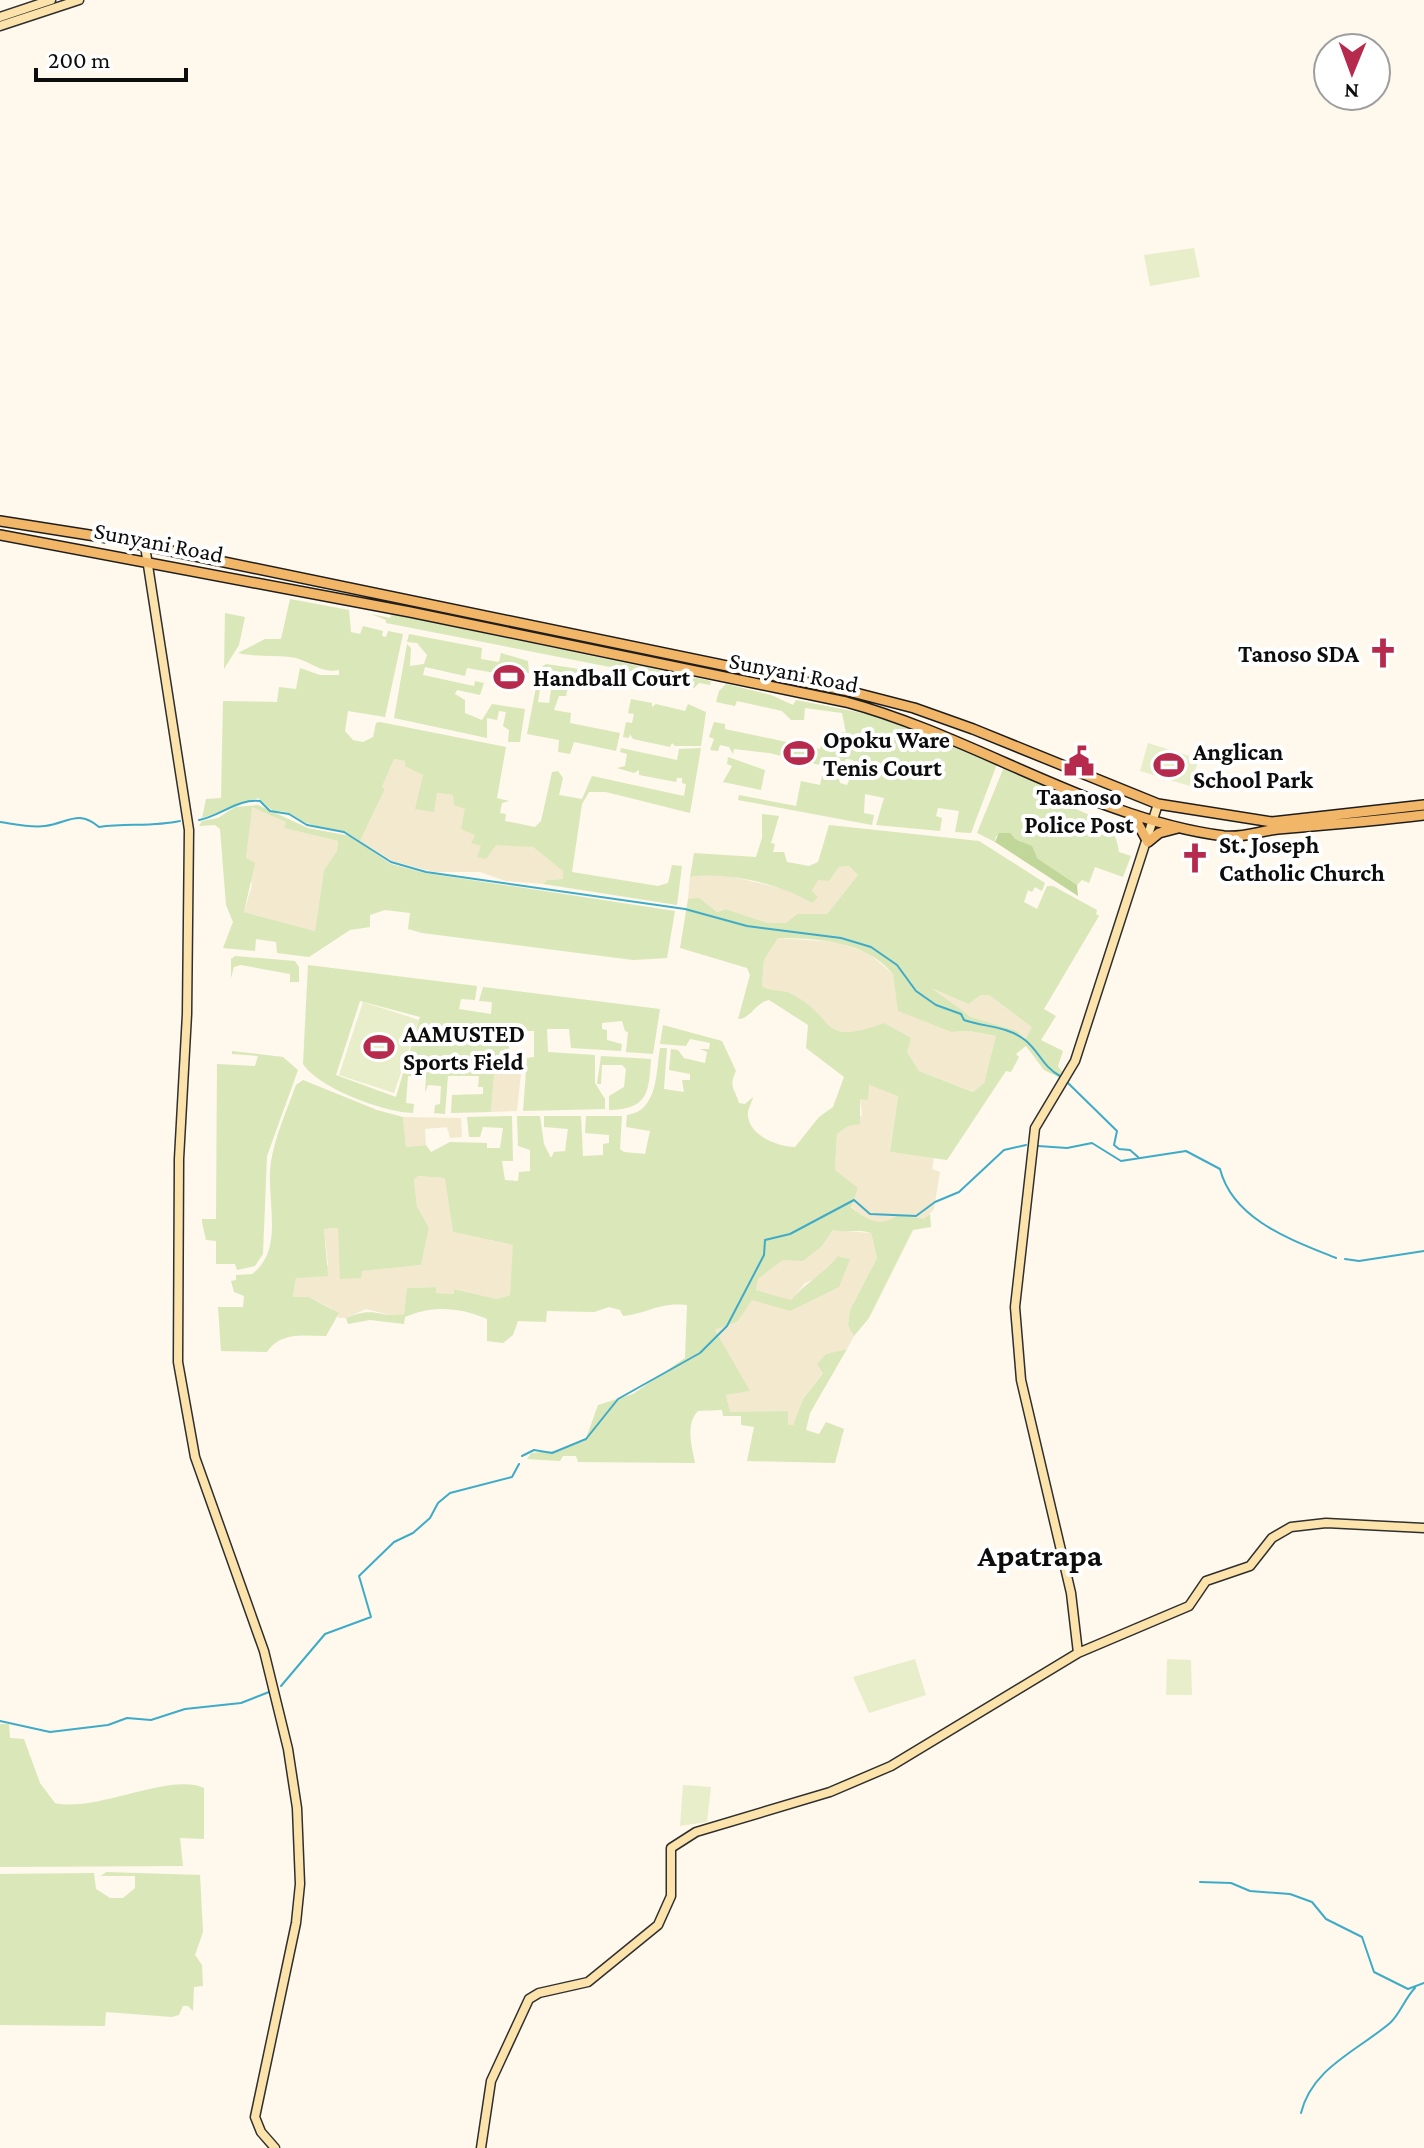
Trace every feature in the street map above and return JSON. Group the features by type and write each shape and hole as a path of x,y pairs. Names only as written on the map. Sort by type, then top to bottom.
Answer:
{"main road":[{"path":"0,521 145,546 804,681 914,708 1158,804 1261,821 1356,815 1424,805"},
{"name":"Sunyani Road","path":"0,535 146,560 846,702 904,718 1131,813 1178,828 1245,837 1270,830 1424,815"},
{"path":"555,632 565,645"},
{"path":"1131,813 1148,842 1159,833 1178,828"}],"street":[{"path":"0,17 51,0"},
{"path":"0,26 79,0"},
{"path":"145,546 189,830 187,1014 179,1159 178,1362 195,1457 264,1651 288,1749 297,1808 300,1875 297,1913 255,2117 261,2132 275,2148"},
{"path":"1078,1653 1071,1593 1023,1389 1015,1307 1035,1128 1075,1061 1158,804"},
{"path":"481,2148 491,2081 529,1999 539,1993 588,1982 658,1925 670,1903 671,1848 678,1842 696,1832 830,1792 891,1766 1078,1653 1189,1606 1206,1581 1250,1566 1272,1538 1291,1527 1339,1523 1424,1528"}],"shaded area":[{"path":"394,759 406,761 406,766 423,774 437,793 453,795 465,809 475,835 491,848 496,844 533,847 563,870 563,879 547,880 543,884 506,881 480,872 434,872 392,861 360,841 385,789 382,787"},
{"path":"251,806 287,822 285,828 338,841 337,851 324,870 315,931 244,912 252,885 246,859"},
{"path":"849,866 858,875 827,914 797,914 786,923 768,923 726,909 717,912 688,899 690,877 717,873 793,891 812,903 812,891 818,879 829,881 839,867"},
{"path":"778,938 836,942 868,953 893,974 899,1011 951,1032 969,1031 996,1036 984,1083 974,1092 919,1071 907,1052 835,1030 791,993 770,992 762,986 764,960"},
{"path":"931,988 967,1004 981,995 989,995 1033,1026 1025,1040 1017,1031 971,1017"},
{"path":"511,1053 523,1054 517,1111 491,1112 495,1063 512,1060"},
{"path":"869,1085 898,1095 890,1152 934,1158 932,1169 940,1172 934,1209 924,1220 898,1215 889,1222 869,1222 851,1206 835,1170 837,1134 862,1115 860,1099"},
{"path":"403,1117 461,1118 462,1137 450,1138 447,1127 425,1129 426,1145 406,1147"},
{"path":"418,1176 446,1178 453,1232 514,1245 510,1295 497,1299 455,1289 454,1294 435,1293 436,1287 407,1288 404,1314 394,1316 366,1309 346,1318 339,1318 331,1308 309,1297 293,1298 296,1278 328,1265 324,1229 338,1228 361,1271 421,1265 429,1228 417,1206 414,1180"},
{"path":"833,1230 871,1233 877,1258 850,1310 848,1326 854,1336 847,1349 827,1354 817,1364 823,1372 803,1399 793,1425 787,1425 788,1411 730,1413 726,1395 749,1391 715,1330 737,1322 752,1299 790,1311 849,1259 839,1256 824,1275 805,1283 791,1300 756,1290 758,1279 783,1260 822,1246"}],"green space":[{"path":"1194,248 1200,277 1150,286 1144,255"},
{"path":"290,599 349,610 351,632 360,634 363,626 383,631 382,636 386,637 388,631 403,634 385,717 348,711 345,731 353,740 363,742 373,737 376,723 380,722 506,747 497,798 509,801 502,803 500,813 506,814 505,821 535,827 541,821 552,772 558,771 563,778 559,795 582,799 592,776 684,796 686,784 682,783 682,778 677,778 676,782 639,775 639,770 634,773 617,768 625,766 627,754 620,752 621,748 677,760 679,749 701,748 690,813 606,792 589,792 582,804 572,872 658,886 668,883 672,865 682,866 677,905 543,884 547,880 563,879 563,871 533,847 496,845 486,859 477,857 481,846 471,843 475,835 461,829 465,809 454,805 453,795 437,793 434,812 415,809 423,775 405,766 405,761 394,759 382,787 385,789 360,841 341,831 304,822 290,813 273,811 258,798 202,818 206,799 221,798 223,701 277,702 279,687 296,689 300,668 320,675 339,675 339,670 326,670 297,658 238,653 265,639 281,639"},
{"path":"225,613 245,617 239,645 224,669"},
{"path":"371,614 390,618 392,614 711,681 710,685 699,683 694,688 661,677 386,623 386,620"},
{"path":"409,634 482,648 481,659 499,662 501,653 528,661 529,673 496,668 495,673 467,668 465,676 425,667 423,675 474,686 475,681 484,683 480,695 457,690 455,694 465,700 465,713 482,720 492,704 525,709 520,742 508,742 509,730 503,726 506,712 499,711 497,720 487,718 487,738 394,718 407,644 411,648 410,666 424,664 427,655 417,643 407,642"},
{"path":"546,664 606,673 604,688 588,687 589,681 570,678 571,674 564,672 561,682 536,677 539,669"},
{"path":"537,682 541,683 538,702 549,703 552,684 568,687 566,696 559,696 554,710 571,713 570,723 620,733 616,751 574,742 570,754 558,752 559,740 527,734"},
{"path":"726,684 771,695 793,705 796,700 883,717 942,737 997,764 971,833 955,832 959,811 938,808 936,816 942,818 940,831 876,825 884,798 865,794 864,813 874,815 872,825 738,800 739,795 796,806 801,781 820,785 822,776 838,775 840,783 847,785 855,767 853,760 846,759 841,770 769,753 734,749 733,754 729,747 720,745 718,751 710,750 714,739 709,737 714,722 725,724 725,729 820,749 821,745 834,747 835,742 840,741 842,732 846,733 842,713 805,708 804,720 791,720 782,711 737,701 735,706 716,702 719,691"},
{"path":"631,699 652,703 652,707 656,704 685,711 688,704 706,712 701,746 675,746 672,743 670,747 633,739 630,734 629,738 623,737 626,722 632,723 634,714 628,713"},
{"name":"Anglican School Park","path":"1148,743 1199,759 1190,786 1140,771"},
{"path":"728,757 765,770 761,790 723,782 732,766 727,764"},
{"path":"1008,766 1064,794 1061,802 1108,826 1117,841 1119,852 1131,856 1123,877 1095,867 1089,883 1082,880 1077,885 1037,858 1021,841 996,836 995,842 977,833 1004,767"},
{"path":"258,805 308,828 350,836 391,864 425,873 675,911 667,958 633,960 422,933 408,929 410,913 385,910 370,915 370,927 350,930 309,957 277,953 276,942 256,939 255,951 223,948 233,922 226,905 220,829 215,825 199,826 202,821 218,818 235,807","holes":["252,807 286,822 284,828 338,841 337,851 324,870 315,931 244,912 255,863 246,858"]},
{"path":"762,814 779,816 771,843 775,844 773,852 784,852 787,862 809,866 818,862 829,825 979,841 1045,883 1042,891 1035,887 1032,892 1028,890 1024,902 1037,909 1047,886 1053,886 1097,910 1099,916 1044,1009 1056,1016 1041,1040 1063,1051 1058,1066 1063,1073 1060,1078 1044,1070 1026,1046 1016,1054 1019,1057 1011,1072 1006,1071 947,1160 890,1152 898,1096 869,1085 868,1100 860,1099 860,1124 848,1126 837,1134 835,1170 858,1188 851,1207 879,1222 898,1215 924,1219 930,1214 931,1227 913,1230 869,1318 854,1336 848,1326 850,1310 877,1258 871,1233 861,1231 833,1230 822,1246 803,1261 783,1260 758,1279 756,1290 791,1300 838,1256 850,1259 839,1287 790,1311 752,1300 737,1322 715,1330 750,1391 726,1395 730,1412 788,1411 788,1425 793,1425 803,1399 823,1373 817,1364 826,1354 847,1349 810,1413 806,1430 819,1434 826,1422 844,1429 835,1463 747,1461 754,1427 741,1425 741,1416 723,1416 722,1410 698,1411 694,1416 690,1436 695,1463 578,1462 576,1456 563,1456 560,1461 527,1459 531,1453 554,1451 585,1441 598,1405 633,1394 685,1358 687,1305 669,1305 623,1316 620,1310 609,1307 594,1312 547,1311 546,1322 518,1321 513,1335 503,1343 487,1341 487,1319 456,1310 436,1309 415,1313 405,1317 404,1324 370,1320 348,1324 346,1318 356,1314 404,1314 407,1288 436,1287 436,1293 454,1294 454,1289 497,1299 510,1295 513,1245 453,1232 445,1178 418,1176 414,1180 417,1206 429,1228 421,1265 362,1271 361,1278 340,1279 338,1228 324,1229 328,1276 296,1278 293,1297 309,1297 339,1313 326,1336 286,1338 267,1352 221,1351 218,1307 243,1307 244,1296 234,1292 231,1281 236,1280 236,1275 252,1274 268,1251 272,1222 270,1176 273,1152 296,1085 303,1080 377,1110 403,1117 406,1147 426,1145 431,1152 450,1142 487,1143 487,1148 500,1148 503,1128 483,1127 480,1137 469,1137 467,1117 512,1116 513,1161 502,1161 505,1180 518,1181 519,1172 530,1171 530,1150 518,1146 517,1116 540,1116 544,1144 551,1158 554,1152 565,1151 568,1129 544,1127 544,1116 581,1116 583,1156 603,1155 603,1144 609,1143 609,1135 585,1133 586,1116 622,1116 620,1149 645,1154 650,1131 626,1127 627,1115 637,1112 650,1098 660,1048 667,1048 664,1089 684,1092 682,1080 690,1080 690,1074 669,1070 671,1049 678,1050 684,1058 705,1063 707,1052 700,1049 709,1049 710,1043 690,1039 686,1046 660,1044 663,1025 722,1041 736,1071 732,1084 739,1103 745,1104 753,1097 748,1113 754,1129 773,1142 795,1147 819,1117 833,1107 844,1077 806,1048 808,1025 769,1000 738,1019 750,975 747,968 680,948 688,899 699,898 717,912 726,909 768,923 786,923 797,914 827,914 858,875 849,866 839,867 829,881 818,880 812,891 818,897 812,903 785,890 753,881 720,876 690,877 694,853 756,857 762,838","holes":["778,938 825,941 869,954 893,974 898,1011 951,1032 969,1031 996,1036 984,1083 973,1092 919,1071 907,1052 911,1038 884,1023 863,1030 838,1031 792,994 762,986 764,960","931,988 968,1004 981,995 989,995 1032,1027 1025,1040 1017,1031 971,1017"]},
{"path":"999,833 1010,833 1015,839 1032,846 1037,858 1077,885 1078,896 995,842"},
{"path":"235,956 295,961 299,967 299,982 290,982 290,974 241,965 234,967 231,978 231,959"},
{"path":"308,965 477,986 475,1000 461,999 459,1009 491,1014 492,1002 479,1001 483,987 660,1009 653,1054 626,1052 628,1032 622,1021 602,1023 602,1029 607,1030 607,1040 622,1044 621,1051 571,1048 569,1029 547,1029 548,1052 595,1055 595,1083 605,1099 605,1109 523,1111 527,1058 534,1057 534,1031 511,1031 506,1035 512,1060 495,1063 491,1112 451,1113 452,1095 483,1094 483,1087 478,1087 479,1076 448,1076 445,1114 434,1113 435,1105 440,1104 441,1086 428,1085 425,1093 426,1077 408,1076 406,1103 414,1104 413,1113 354,1098 323,1082 303,1064","holes":["360,1001 420,1017 396,1097 336,1075"]},
{"name":"AAMUSTED Sports Field","path":"363,1002 419,1020 394,1093 339,1075"},
{"path":"232,1051 283,1057 298,1070 267,1156 263,1254 255,1266 237,1270 235,1264 216,1264 216,1241 206,1240 202,1222 202,1219 216,1219 217,1064 255,1066 258,1056 232,1054"},
{"path":"601,1056 651,1059 647,1090 638,1103 609,1110 609,1096 624,1087 626,1069 622,1065 602,1065 601,1084 597,1084"},
{"path":"915,1659 926,1695 869,1713 853,1677"},
{"path":"1167,1659 1191,1660 1192,1695 1166,1695"},
{"path":"0,1724 9,1724 10,1738 24,1739 40,1783 55,1803 91,1803 172,1785 189,1784 204,1788 204,1839 180,1838 183,1866 0,1867"},
{"path":"683,1785 711,1787 707,1822 680,1826"},
{"path":"106,1872 200,1875 203,1932 195,1955 202,1965 203,1986 194,1987 193,2011 183,2006 179,2015 172,2017 106,2012 105,2026 0,2025 0,1874 94,1873 96,1889 110,1898 123,1898 135,1888 135,1876 101,1876"}],"waterway":[{"path":"199,820 245,802 260,801 270,811 289,814 307,825 344,832 391,862 426,872 685,909 747,926 841,938 871,947 897,965 916,991 936,1005 961,1014 964,1020 1018,1035 1060,1076"},
{"path":"0,822 40,826 79,818 99,827 180,821"},
{"path":"1068,1083 1117,1131 1114,1145 1130,1150 1138,1157"},
{"path":"1038,1146 1067,1148 1092,1143 1121,1161 1186,1151 1220,1169 1237,1202 1266,1226 1336,1258"},
{"path":"522,1456 534,1450 552,1453 586,1439 618,1399 700,1353 727,1326 764,1255 765,1240 790,1234 854,1200 870,1214 916,1216 935,1202 959,1192 1004,1150 1026,1145"},
{"path":"1345,1259 1359,1261 1424,1251"},
{"path":"281,1686 325,1634 371,1617 359,1576 394,1542 413,1533 450,1493 512,1477 519,1464"},
{"path":"0,1721 50,1732 108,1725 127,1718 151,1720 185,1709 241,1703 269,1692"},
{"path":"1200,1882 1231,1883 1250,1891 1290,1894 1312,1902 1326,1919 1362,1937 1374,1972 1408,1989 1424,1983"},
{"path":"1301,2113 1307,2097 1325,2072 1390,2023 1415,1988"}],"place":[{"name":"Tanoso SDA","path":"1383,653"},
{"name":"Handball Court","path":"509,677"},
{"name":"Opoku Ware Tenis Court","path":"799,753"},
{"name":"Taanoso Police Post","path":"1079,761"},
{"name":"Anglican School Park","path":"1169,765"},
{"name":"St. Joseph Catholic Church","path":"1195,858"},
{"name":"AAMUSTED Sports Field","path":"379,1047"}],"district":[{"name":"Apatrapa","path":"1040,1555"}]}
